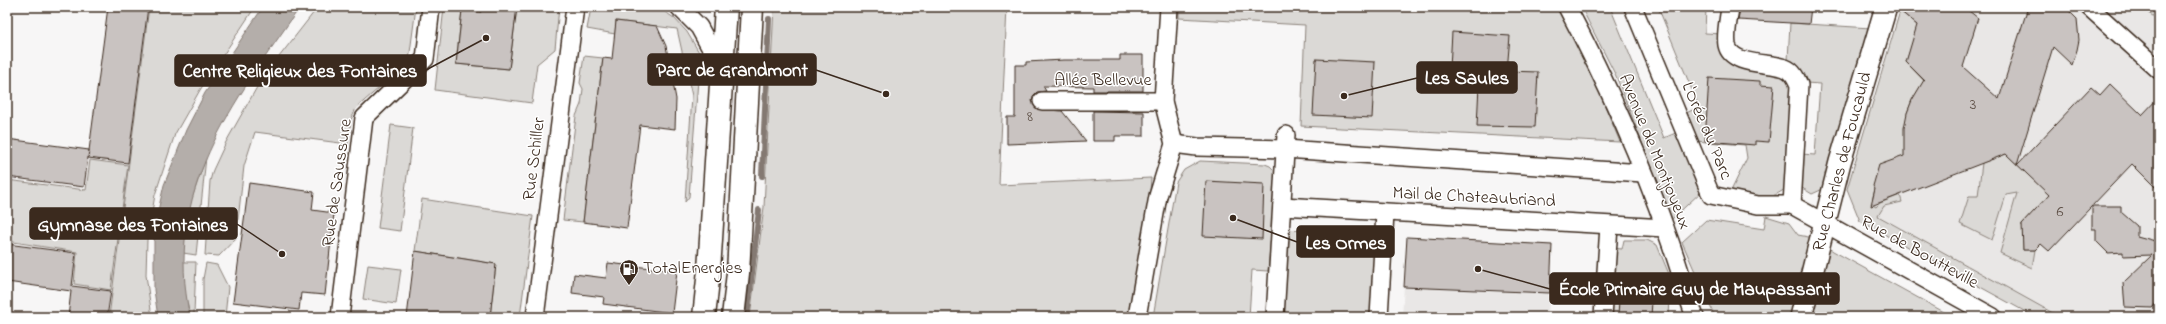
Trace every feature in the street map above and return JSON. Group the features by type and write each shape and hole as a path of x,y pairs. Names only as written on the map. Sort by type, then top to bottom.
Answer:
{"main road":[{"path":"704,317 710,270 726,7"},
{"path":"733,317 738,273 752,7"}],"street":[{"name":"Rue de Saussure","path":"340,317 364,118 425,59 431,7"},
{"name":"Rue Schiller","path":"535,317 575,7"},
{"path":"679,7 699,27 722,69"},
{"name":"Allée Bellevue","path":"1169,7 1163,101 1174,144"},
{"name":"Avenue de Montjoyeux","path":"1567,7 1590,49 1643,173 1665,228 1691,314"},
{"name":"L'Orée du Parc","path":"1633,7 1711,195 1758,205 1792,205"},
{"path":"1730,7 1727,45 1731,51 1742,60 1786,68 1795,75 1799,85 1792,205 1826,225"},
{"name":"Rue Charles de Foucauld","path":"1801,317 1826,225 1840,162 1886,7"},
{"path":"2089,7 2159,70"},
{"name":"Allée Bellevue","path":"1042,101 1163,101"},
{"path":"1275,317 1286,142"},
{"name":"Mail de Chateaubriand","path":"1174,144 1197,147 1286,142 1643,173"},
{"path":"1137,317 1158,196 1174,144"},
{"name":"Mail de Chateaubriand","path":"1282,206 1609,226 1665,228"},
{"path":"1379,317 1385,213"},
{"name":"Rue de Boutteville","path":"1826,225 1993,317"},
{"path":"1603,317 1609,226"}],"shaded area":[{"path":"149,7 255,7 200,90 175,134 155,195 147,240 146,275 152,317 109,317"},
{"path":"263,7 300,7 250,79 228,115 209,152 195,189 186,229 184,272 190,317 158,317 154,290 154,228 164,185 186,130 205,93"},
{"path":"318,7 416,7 409,60 356,108 351,120 348,144 255,132 244,166 236,238 219,256 205,255 210,181 213,170 226,142 261,80"},
{"path":"444,7 462,10 456,64 509,69 517,7 559,7 555,49 537,64 532,103 435,90"},
{"path":"593,7 658,7 674,18 687,32 700,54 689,197 685,202 692,96 677,29 616,21 615,34 587,29 590,13"},
{"path":"774,7 1007,7 999,185 1151,178 1147,230 1132,317 750,317 764,207"},
{"path":"1179,7 1564,7 1620,142 1301,126 1305,25 1179,18"},
{"path":"1581,7 1610,7 1664,138 1678,132 1702,191 1672,219 1616,76"},
{"path":"1658,7 1706,7 1705,33 1722,34 1722,46 1785,75 1792,86 1786,188 1779,193 1766,198 1759,198 1730,193 1747,158 1745,145 1695,141 1684,114 1699,107"},
{"path":"1901,7 2139,7 2159,20 2159,317 2035,317 1860,221 1847,189"},
{"path":"2139,7 2159,7 2159,20"},
{"path":"1900,11 1918,26 1906,62 1924,81 1912,100 1907,113 1918,142 1875,189 1871,204 1876,207 1880,203 1900,195 1902,202 1884,206 1878,216 2060,317 2035,317 1860,221 1847,189"},
{"path":"1790,23 1871,28 1823,189 1812,194 1799,186 1801,154 1815,155 1820,84 1806,83 1788,60"},
{"path":"584,56 603,58 583,222 563,220 576,116 581,104 583,89 580,83"},
{"path":"391,125 413,128 400,231 378,228"},
{"path":"2006,154 2050,195 2021,225 2029,233 2023,237 2023,250 2035,250 2032,268 2000,253 2017,193 2006,195 1992,240 1960,224 1969,196 1978,196 1982,163"},
{"path":"206,157 196,255 183,253 189,207"},
{"path":"90,160 128,165 111,290 74,284 77,252 7,241 7,180 86,190"},
{"path":"1200,161 1265,164 1270,166 1276,172 1268,271 1252,270 1249,317 1153,317 1176,182 1184,170"},
{"path":"422,199 533,216 520,317 490,317 496,264 415,251"},
{"path":"1766,216 1789,223 1798,235 1814,238 1833,251 1953,317 1715,317 1682,242 1706,220 1764,229"},
{"path":"1289,230 1378,235 1372,317 1284,317"},
{"path":"1407,237 1552,245 1548,317 1402,317"},
{"path":"1624,240 1647,240 1657,245 1671,279 1669,317 1608,317 1612,248 1622,249"},
{"path":"183,262 196,262 194,314 190,316 184,290"},
{"path":"206,263 217,265 228,287 225,317 203,317 203,279"},
{"path":"368,265 401,269 396,304 363,299"}],"building":[{"path":"108,7 148,7 128,163 88,158"},
{"path":"481,7 517,7 509,69 456,64 462,10 481,12"},
{"path":"1740,7 1811,7 1809,24 1738,20"},
{"path":"1898,7 1964,7 1978,18 1963,67 1999,99 2028,7 2065,7 2077,19 2079,40 2072,65 2053,47 2017,165 2006,154 1871,206 1875,189 1873,186 1879,165 1904,156 1904,128 1907,113 1912,100 1924,80 1906,62 1917,25 1898,9"},
{"path":"616,21 657,26 666,46 676,99 675,129 640,125 627,228 583,222 603,58 612,59"},
{"path":"1452,32 1510,36 1507,71 1538,72 1535,127 1477,126 1479,85 1465,84 1465,68 1450,68"},
{"path":"1120,55 1143,55 1143,91 1093,91 1093,87 1043,86 1046,91 1037,92 1033,96 1032,101 1037,109 1062,111 1086,141 1007,144 1007,117 1015,117 1015,65 1026,65 1026,62 1064,60 1120,60"},
{"path":"1316,59 1375,62 1372,118 1313,115"},
{"path":"1709,78 1760,81 1760,85 1774,86 1769,142 1755,141 1755,145 1705,141"},
{"path":"2110,84 2142,115 2159,97 2159,191 2132,164 2049,251 2041,244 2035,250 2023,250 2022,224 2049,195 2017,165 2091,87 2100,95"},
{"path":"1093,111 1144,112 1144,136 1115,136 1115,141 1093,141"},
{"path":"7,139 89,150 84,187 7,177"},
{"path":"1206,181 1264,184 1262,239 1203,236"},
{"path":"249,183 314,192 312,210 334,213 325,295 301,293 299,310 233,302"},
{"path":"2092,206 2121,206 2121,212 2137,226 2137,236 2159,242 2159,300 2152,308 2125,307 2123,283 2152,255 2123,256 2123,252 2108,253 2096,241 2096,229 2092,229"},
{"path":"1407,237 1552,245 1550,293 1404,287"},
{"path":"7,244 76,253 72,286 111,291 107,317 68,317 71,291 7,282"},
{"path":"415,251 496,264 490,317 407,317"},
{"path":"608,263 677,271 672,313 603,304 604,297 572,293 574,274 606,278"},
{"path":"1619,300 1652,301 1651,317 1618,317"}],"waterway":[{"path":"762,176 769,19"},
{"path":"747,317 759,210"}],"place":[{"name":"Centre Religieux des Fontaines","path":"486,38"},
{"name":"Parc de Grandmont","path":"886,94"},
{"name":"Les Saules","path":"1344,96"},
{"name":"Les Ormes","path":"1233,218"},
{"name":"Gymnase des Fontaines","path":"282,254"},
{"name":"École Primaire Guy de Maupassant","path":"1478,269"},
{"name":"TotalEnergies","path":"629,286"}]}
